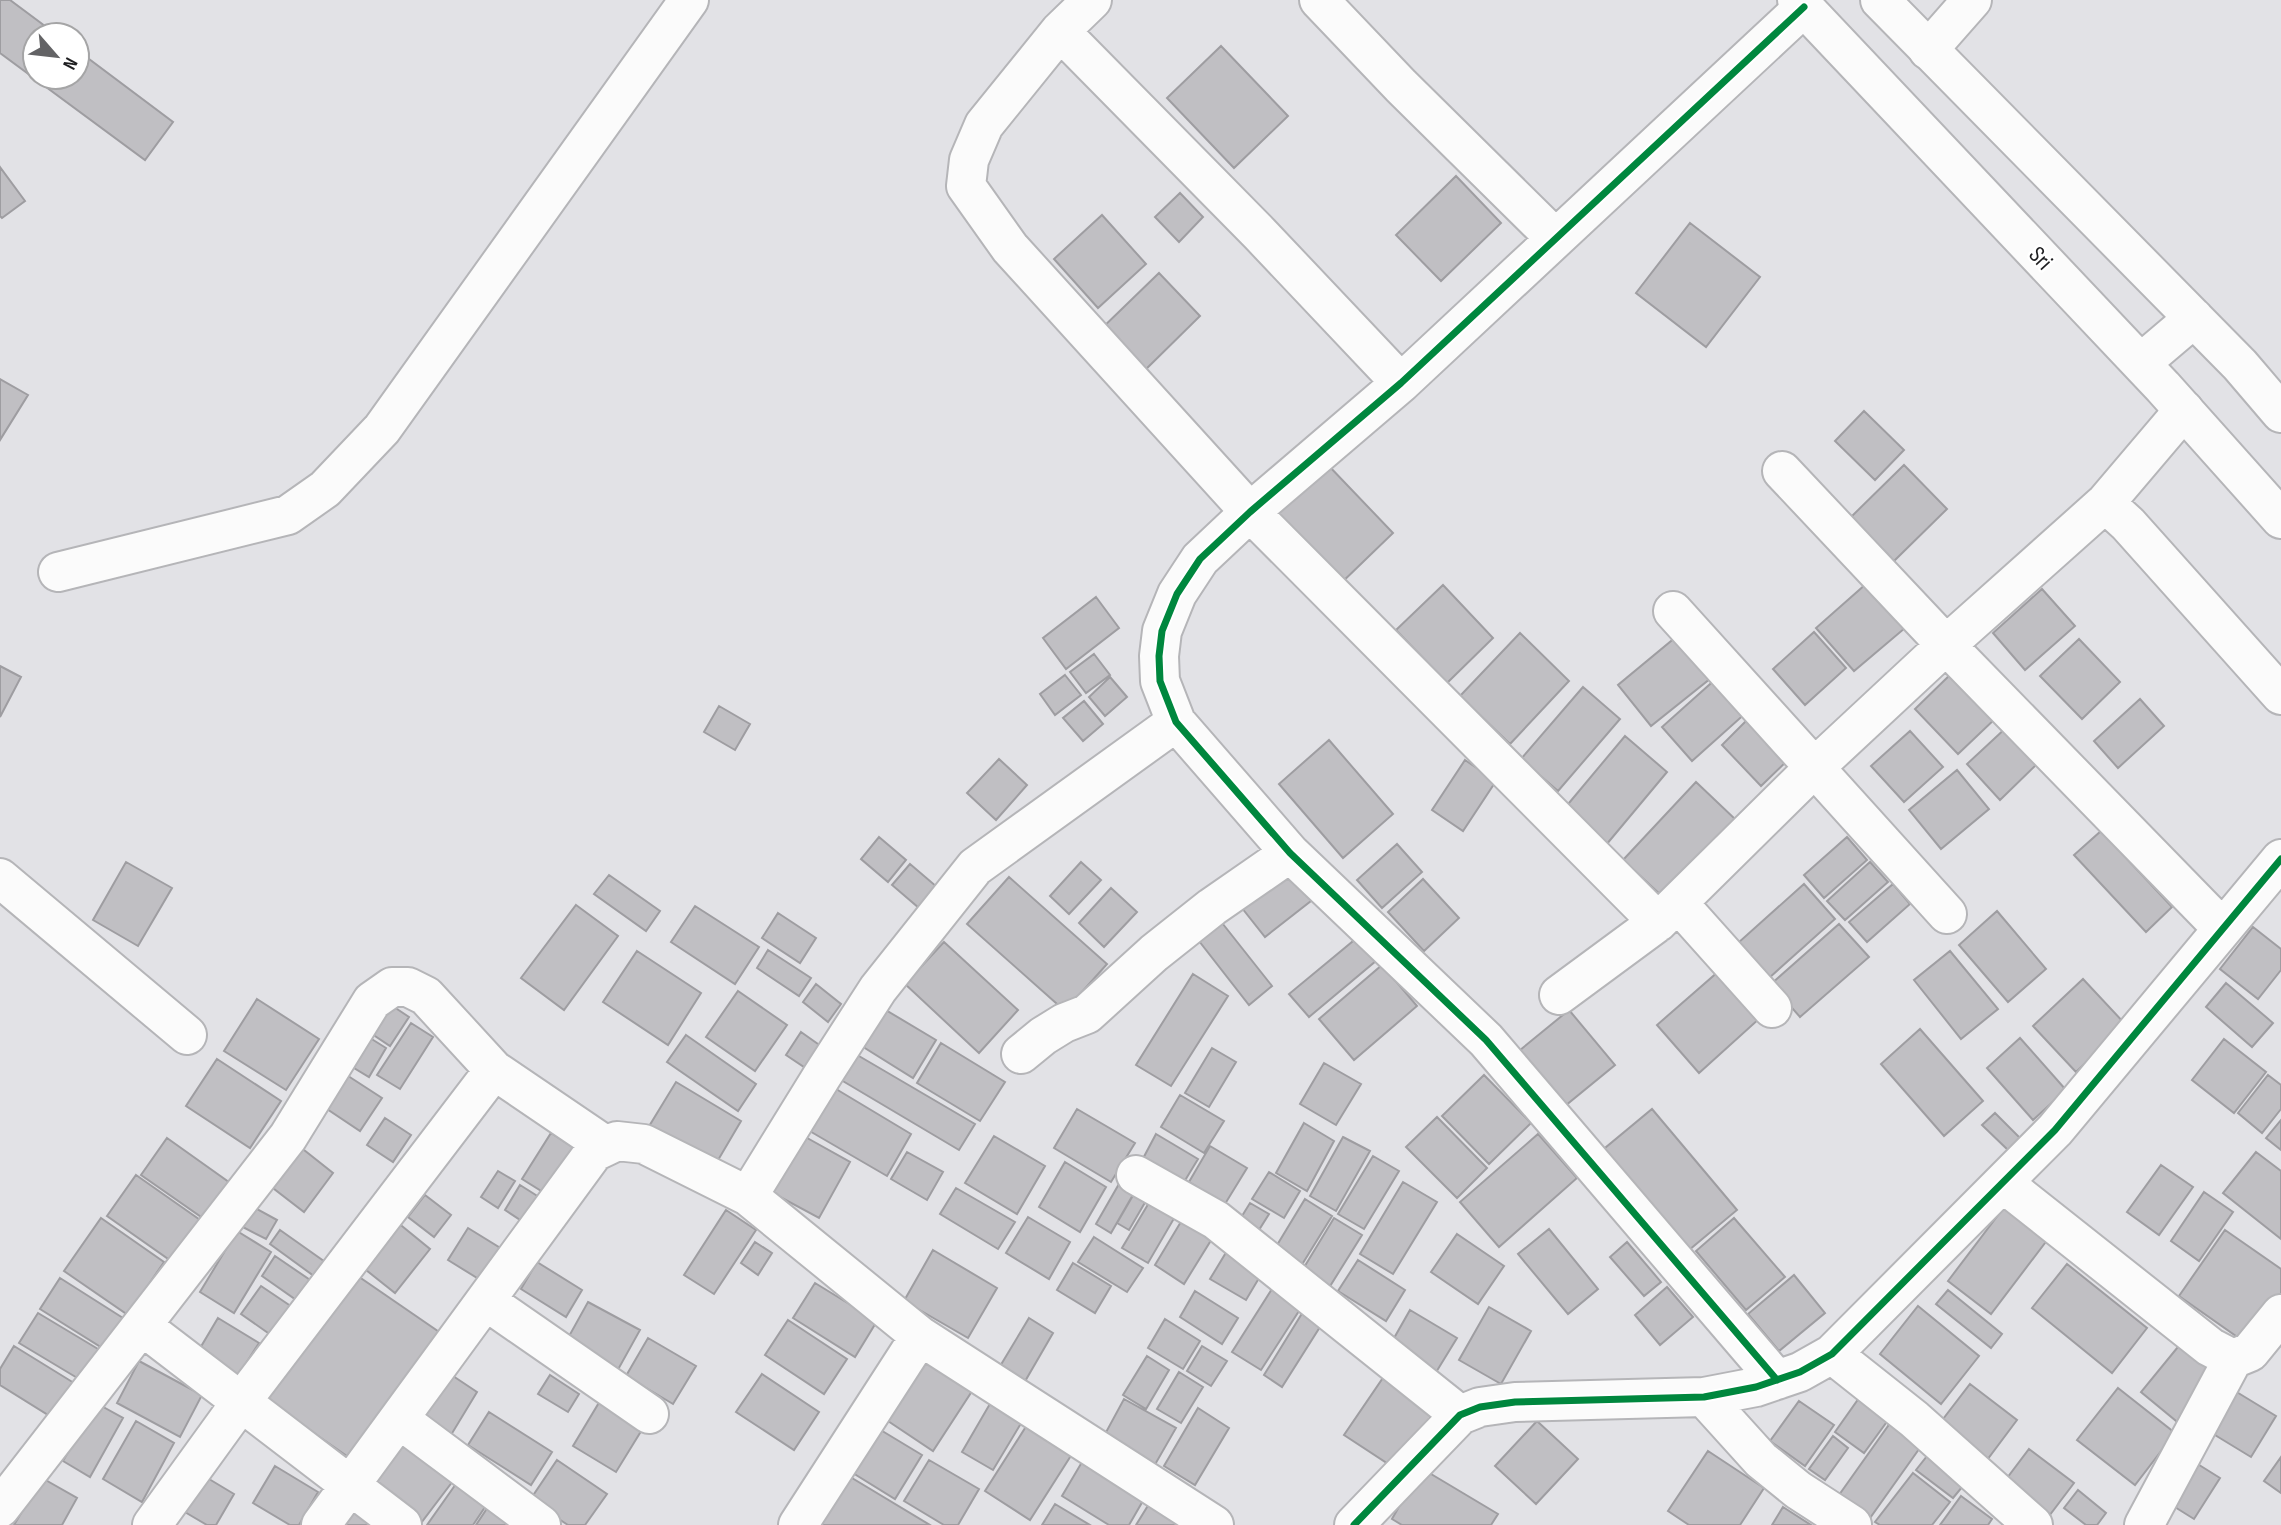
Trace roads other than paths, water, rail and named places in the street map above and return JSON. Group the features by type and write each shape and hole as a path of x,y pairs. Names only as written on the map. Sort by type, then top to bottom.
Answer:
{"main road":[{"path":"58,572 288,514 325,489 382,429 689,0"},
{"path":"1092,0 1060,31 984,125 969,160 966,186 1010,248 1250,512 1668,913 1772,1008"},
{"path":"1319,0 1401,86 1555,237"},
{"path":"1927,50 1972,0"},
{"path":"1777,1380 1486,1040 1290,853 1176,722 1160,681 1159,656 1161,631 1177,594 1200,559 1250,512 1401,383 1801,4"},
{"name":"Sri","path":"1801,4 2141,363 2281,519"},
{"path":"1893,5 1927,50 2240,365 2281,412"},
{"path":"1060,31 1260,234 1401,383"},
{"path":"2141,363 2194,318"},
{"path":"1559,996 1668,913 1815,767 2105,503 2184,410"},
{"path":"1782,471 1946,645 2222,928"},
{"path":"2105,503 2128,524 2281,695"},
{"path":"1673,611 1947,914"},
{"path":"748,1196 878,989 975,867 1176,722"},
{"path":"1021,1054 1064,1023 1087,1014 1154,953 1212,907 1290,853"},
{"path":"1366,1521 1460,1415 1480,1407 1515,1402 1704,1397 1777,1380 1800,1372 1832,1354 2055,1130 2281,859"},
{"path":"0,878 187,1035"},
{"path":"0,1508 288,1137 373,1001 392,988 408,987 426,996 494,1070 606,1146"},
{"path":"152,1525 241,1402 494,1070"},
{"path":"321,1525 594,1152 617,1141 644,1144 748,1196 920,1336 1214,1525"},
{"path":"1136,1175 1216,1220 1460,1415"},
{"path":"2003,1183 2210,1347 2233,1359"},
{"path":"485,1301 649,1414"},
{"path":"142,1326 402,1525"},
{"path":"2144,1525 2233,1359 2249,1352 2275,1331"},
{"path":"799,1524 920,1336"},
{"path":"1832,1354 1914,1419 2033,1525"},
{"path":"1704,1397 1761,1460 1798,1490 1852,1525"},
{"path":"399,1419 541,1525"}]}
